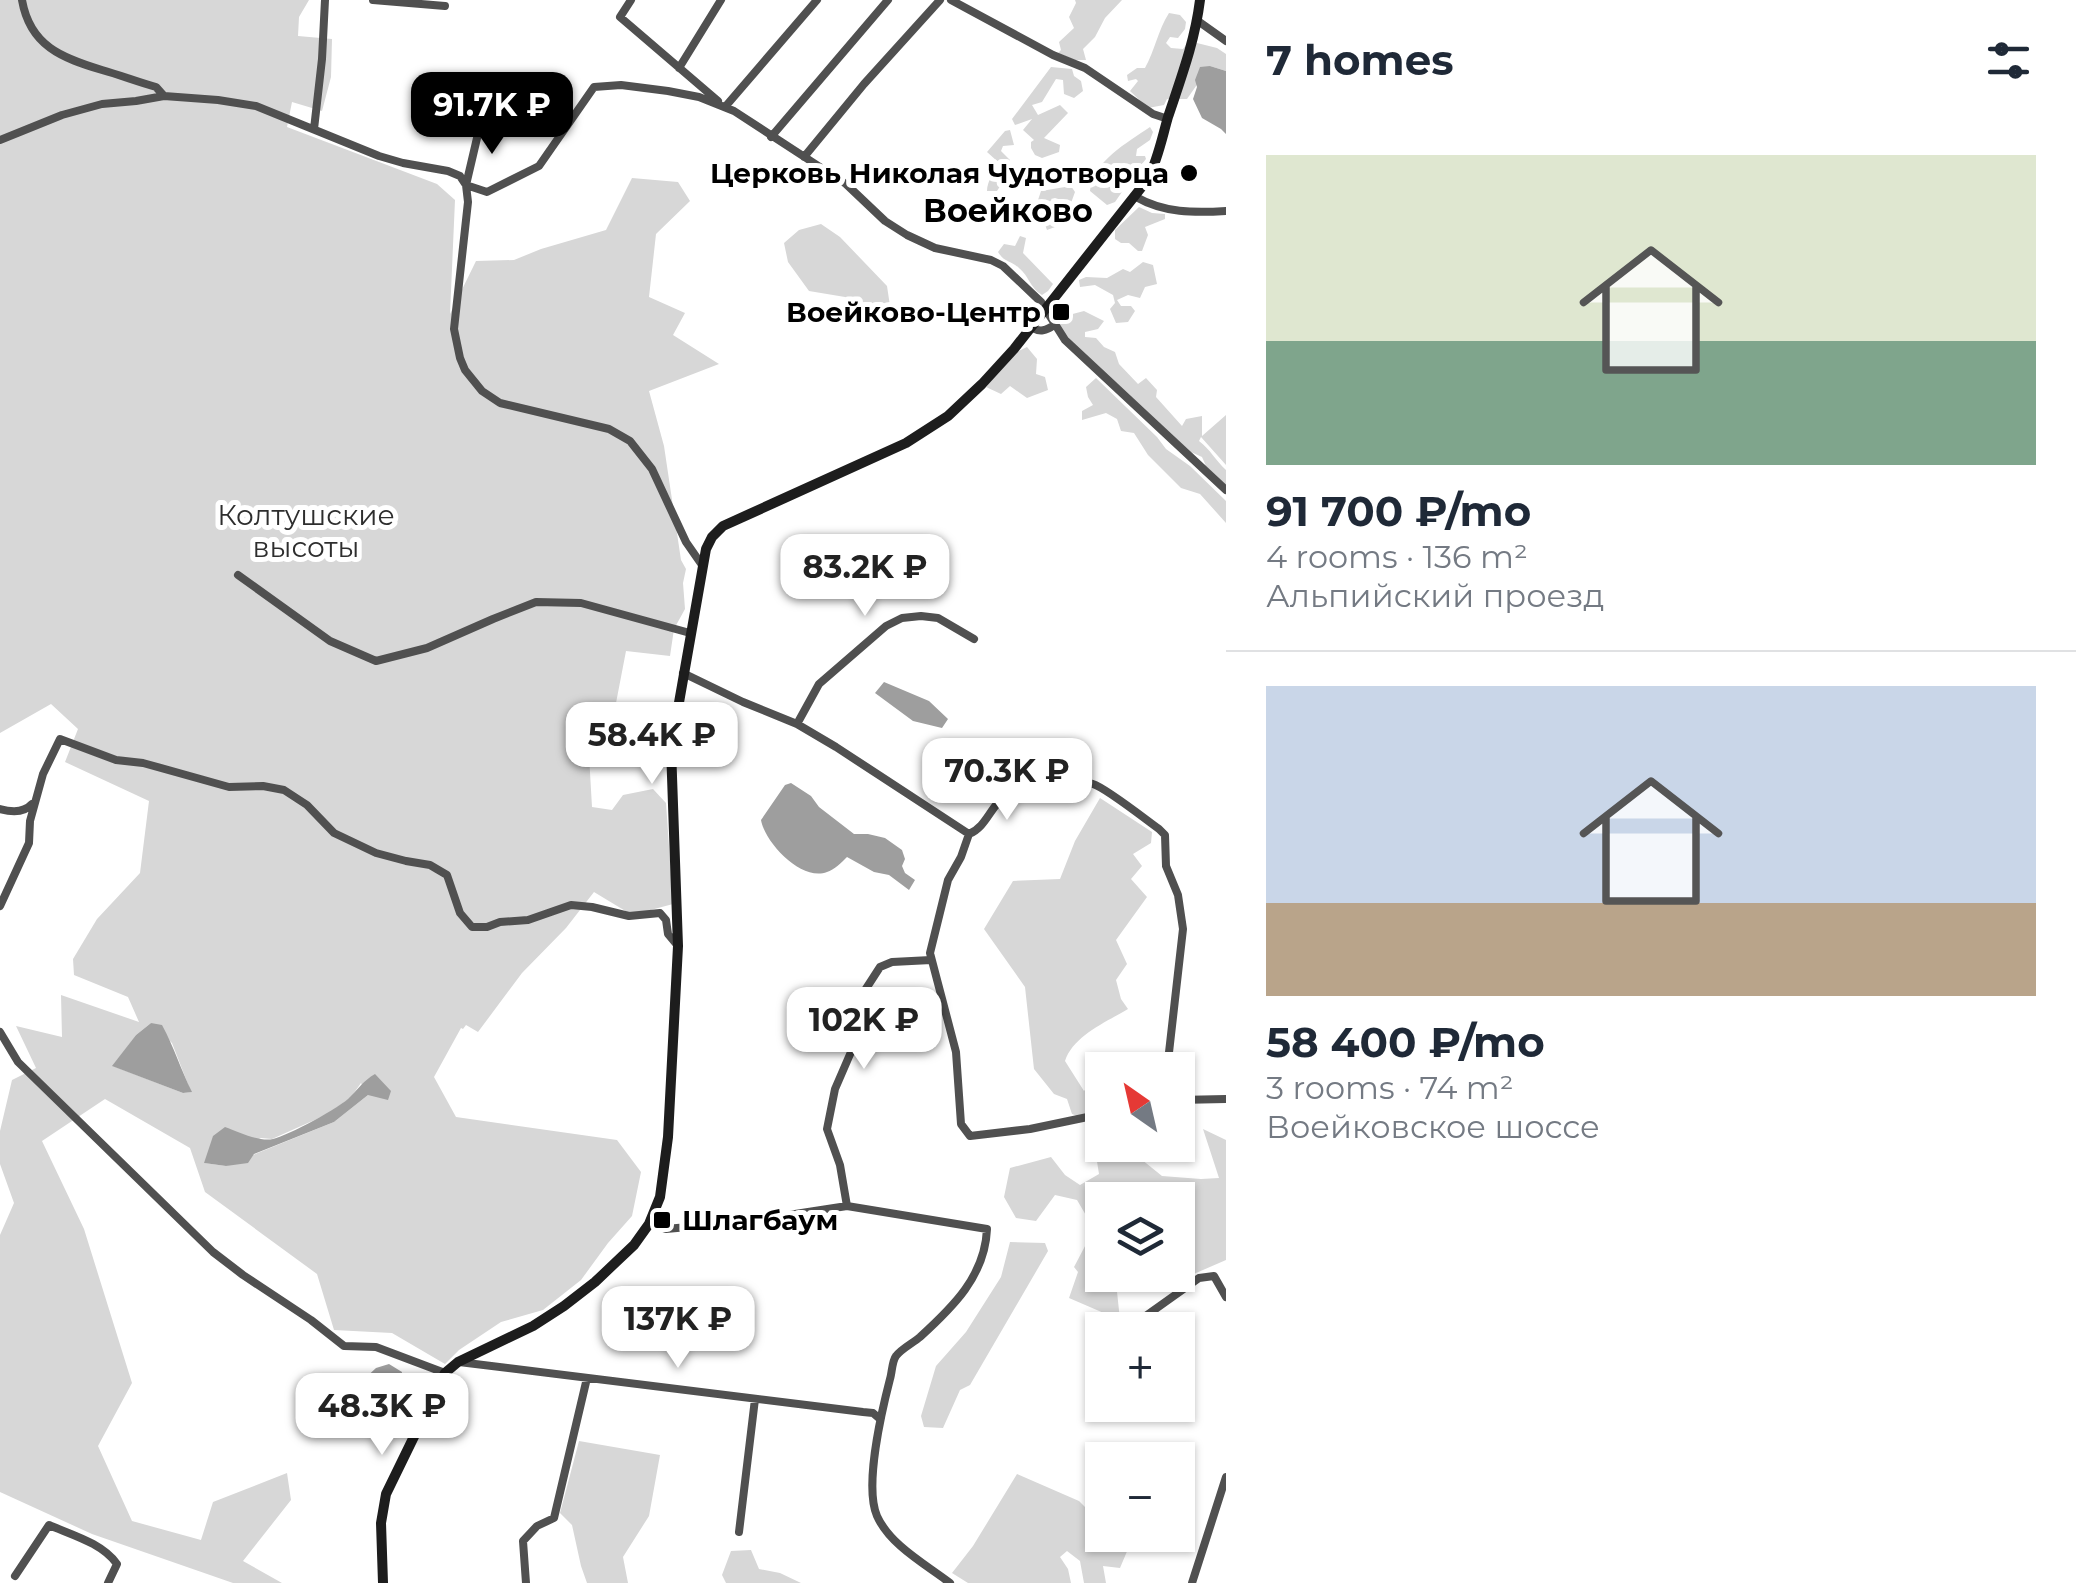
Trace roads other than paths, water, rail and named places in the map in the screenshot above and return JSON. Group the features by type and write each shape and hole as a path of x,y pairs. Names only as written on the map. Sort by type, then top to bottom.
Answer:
{"street":[{"path":"22,0 27,20 47,47 85,65 156,87 164,96"},
{"path":"314,129 325,0"},
{"path":"373,0 445,6"},
{"path":"631,0 620,16 725,107 846,184 906,235 934,248 992,260 1014,274 1046,308 1065,340 1226,490"},
{"path":"680,68 721,0"},
{"path":"725,107 817,0"},
{"path":"770,136 888,0"},
{"path":"804,157 940,0"},
{"path":"952,0 1085,68 1152,114 1168,119"},
{"path":"383,1583 381,1523 386,1494 445,1372 533,1326 595,1282 634,1245 649,1224 660,1197 668,1136 678,946 671,748 702,565 712,537 723,526 906,443 948,416 982,384 1136,197 1158,159 1192,45 1200,0"},
{"path":"1198,21 1226,40"},
{"path":"0,140 62,115 164,96 256,106 403,163 448,170 460,176 466,185 487,192 539,166 594,87 621,84 668,91 725,107"},
{"path":"481,121 466,185 468,202 454,329 465,370 482,391 500,403 609,429 630,441 652,469 686,542 702,565"},
{"path":"1136,197 1154,208 1226,210"},
{"path":"1032,328 1047,330 1054,325"},
{"path":"238,575 330,641 376,661 427,648 536,602 580,603 690,633"},
{"path":"797,724 819,684 886,626 902,618 938,618 974,639"},
{"path":"683,673 797,724 968,834 984,823 1005,796 1054,781 1094,784 1164,835 1166,866 1178,895 1184,928 1169,1052"},
{"path":"0,906 28,843 42,774 60,740 116,760 143,762 230,787 284,790 334,833 351,842 376,853 430,865 447,876 460,913 472,927 528,920 571,906 592,907 629,916 660,914 678,946"},
{"path":"0,810 12,813 30,808 34,800"},
{"path":"968,834 948,880 930,953 956,1052 962,1124 970,1136 1085,1118"},
{"path":"847,1206 840,1165 827,1129 835,1089 851,1052 858,1001 880,967 892,962 931,960"},
{"path":"0,1032 18,1062 213,1252 242,1275 344,1346 376,1347 445,1372"},
{"path":"1195,1100 1226,1099"},
{"path":"649,1224 666,1229 847,1206 987,1229 983,1260 972,1280 957,1300 896,1356 880,1419 873,1480 876,1514 891,1537 950,1583"},
{"path":"1152,1312 1200,1278 1214,1276 1226,1296"},
{"path":"458,1362 863,1412 880,1419"},
{"path":"526,1583 522,1541 537,1526 554,1518 587,1378"},
{"path":"739,1532 755,1399"},
{"path":"1192,1583 1226,1477"},
{"path":"14,1577 49,1525 113,1558 117,1564 108,1583"}],"place":[{"name":"Церковь Николая Чудотворца","path":"1189,173"},
{"name":"Воейково-Центр","path":"1061,312"},
{"name":"Шлагбаум","path":"662,1220"}],"district":[{"name":"Воейково","path":"1008,211"}],"park label":[{"name":"Колтушские высоты","path":"306,531"}]}
